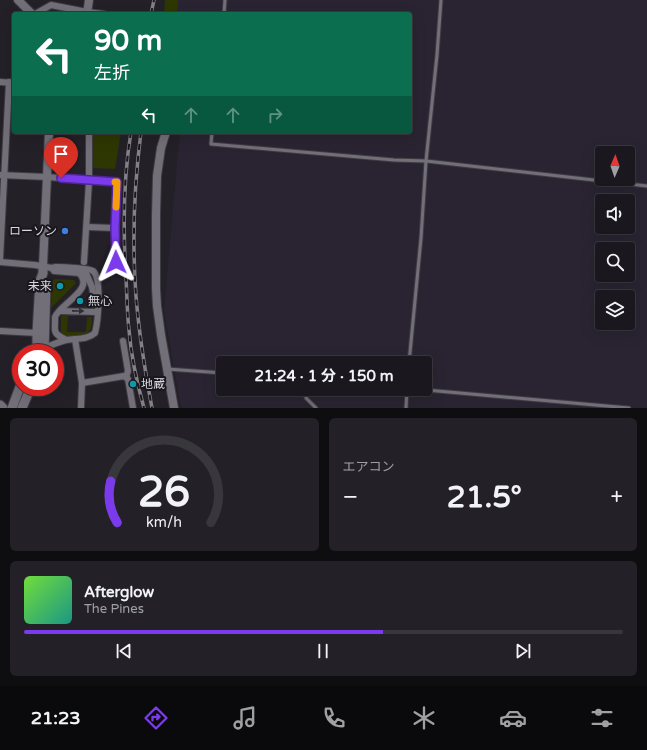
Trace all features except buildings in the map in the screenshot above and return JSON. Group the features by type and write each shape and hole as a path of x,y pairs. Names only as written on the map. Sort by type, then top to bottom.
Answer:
{"main road":[{"path":"37,344 42,268"},
{"path":"42,268 46,281 44,344"},
{"path":"12,408 16,396"},
{"path":"22,408 27,396"},
{"path":"0,405 3,408"}],"street":[{"path":"18,0 31,12"},
{"path":"87,12 89,0"},
{"path":"36,12 51,2 84,12"},
{"path":"0,82 11,82 2,176 0,259"},
{"path":"42,268 49,134"},
{"path":"84,262 89,181 89,134"},
{"path":"165,134 161,148 158,176 156,262 157,306 166,369 174,408"},
{"path":"2,176 47,177 117,182 115,228 116,262"},
{"path":"87,227 115,228"},
{"path":"0,262 54,271 79,273 84,279 82,289 64,306 55,318 55,331 66,340"},
{"path":"42,268 55,267 92,270 96,274 99,304 95,333 91,336 75,340 66,340 57,344"},
{"path":"80,269 86,273 92,287 97,320"},
{"path":"60,311 96,312"},
{"path":"0,331 37,334"},
{"path":"75,340 82,383 81,408"},
{"path":"123,341 128,371 126,377 128,379 133,408"},
{"path":"82,383 124,376 126,377"}],"lane":[{"path":"224,12 225,0"},
{"path":"410,356 441,0"},
{"path":"212,134 211,144 394,160 426,161 647,186"},
{"path":"166,369 216,373"},
{"path":"432,391 629,408"},
{"path":"306,396 306,398 316,408"},
{"path":"406,408 407,396"}],"shaded area":[{"path":"171,0 647,0 647,408 181,408 164,310 180,134 412,134 412,12 169,12"}],"green space":[{"path":"165,0 178,0 177,12 164,12"},
{"path":"92,134 121,134 115,169 92,168"},
{"path":"53,280 74,280 76,283 51,308 52,283"},
{"path":"66,313 77,313 77,316 68,316 67,332 85,332 87,317 92,317 90,330 86,334 70,337 61,334 61,316"}],"railway":[{"path":"151,12 154,0"},
{"path":"131,134 125,187 125,260 130,340 144,408"},
{"path":"141,134 134,214 134,255 137,310 152,408"}],"slow traffic":[{"path":"115,182 117,182 116,207"}],"place":[{"name":"ローソン","path":"65,231"},
{"name":"未来","path":"60,286"},
{"name":"無心","path":"80,301"},
{"name":"地蔵","path":"133,384"}],"route":[{"path":"61,178 117,182 115,228 116,262"}]}
